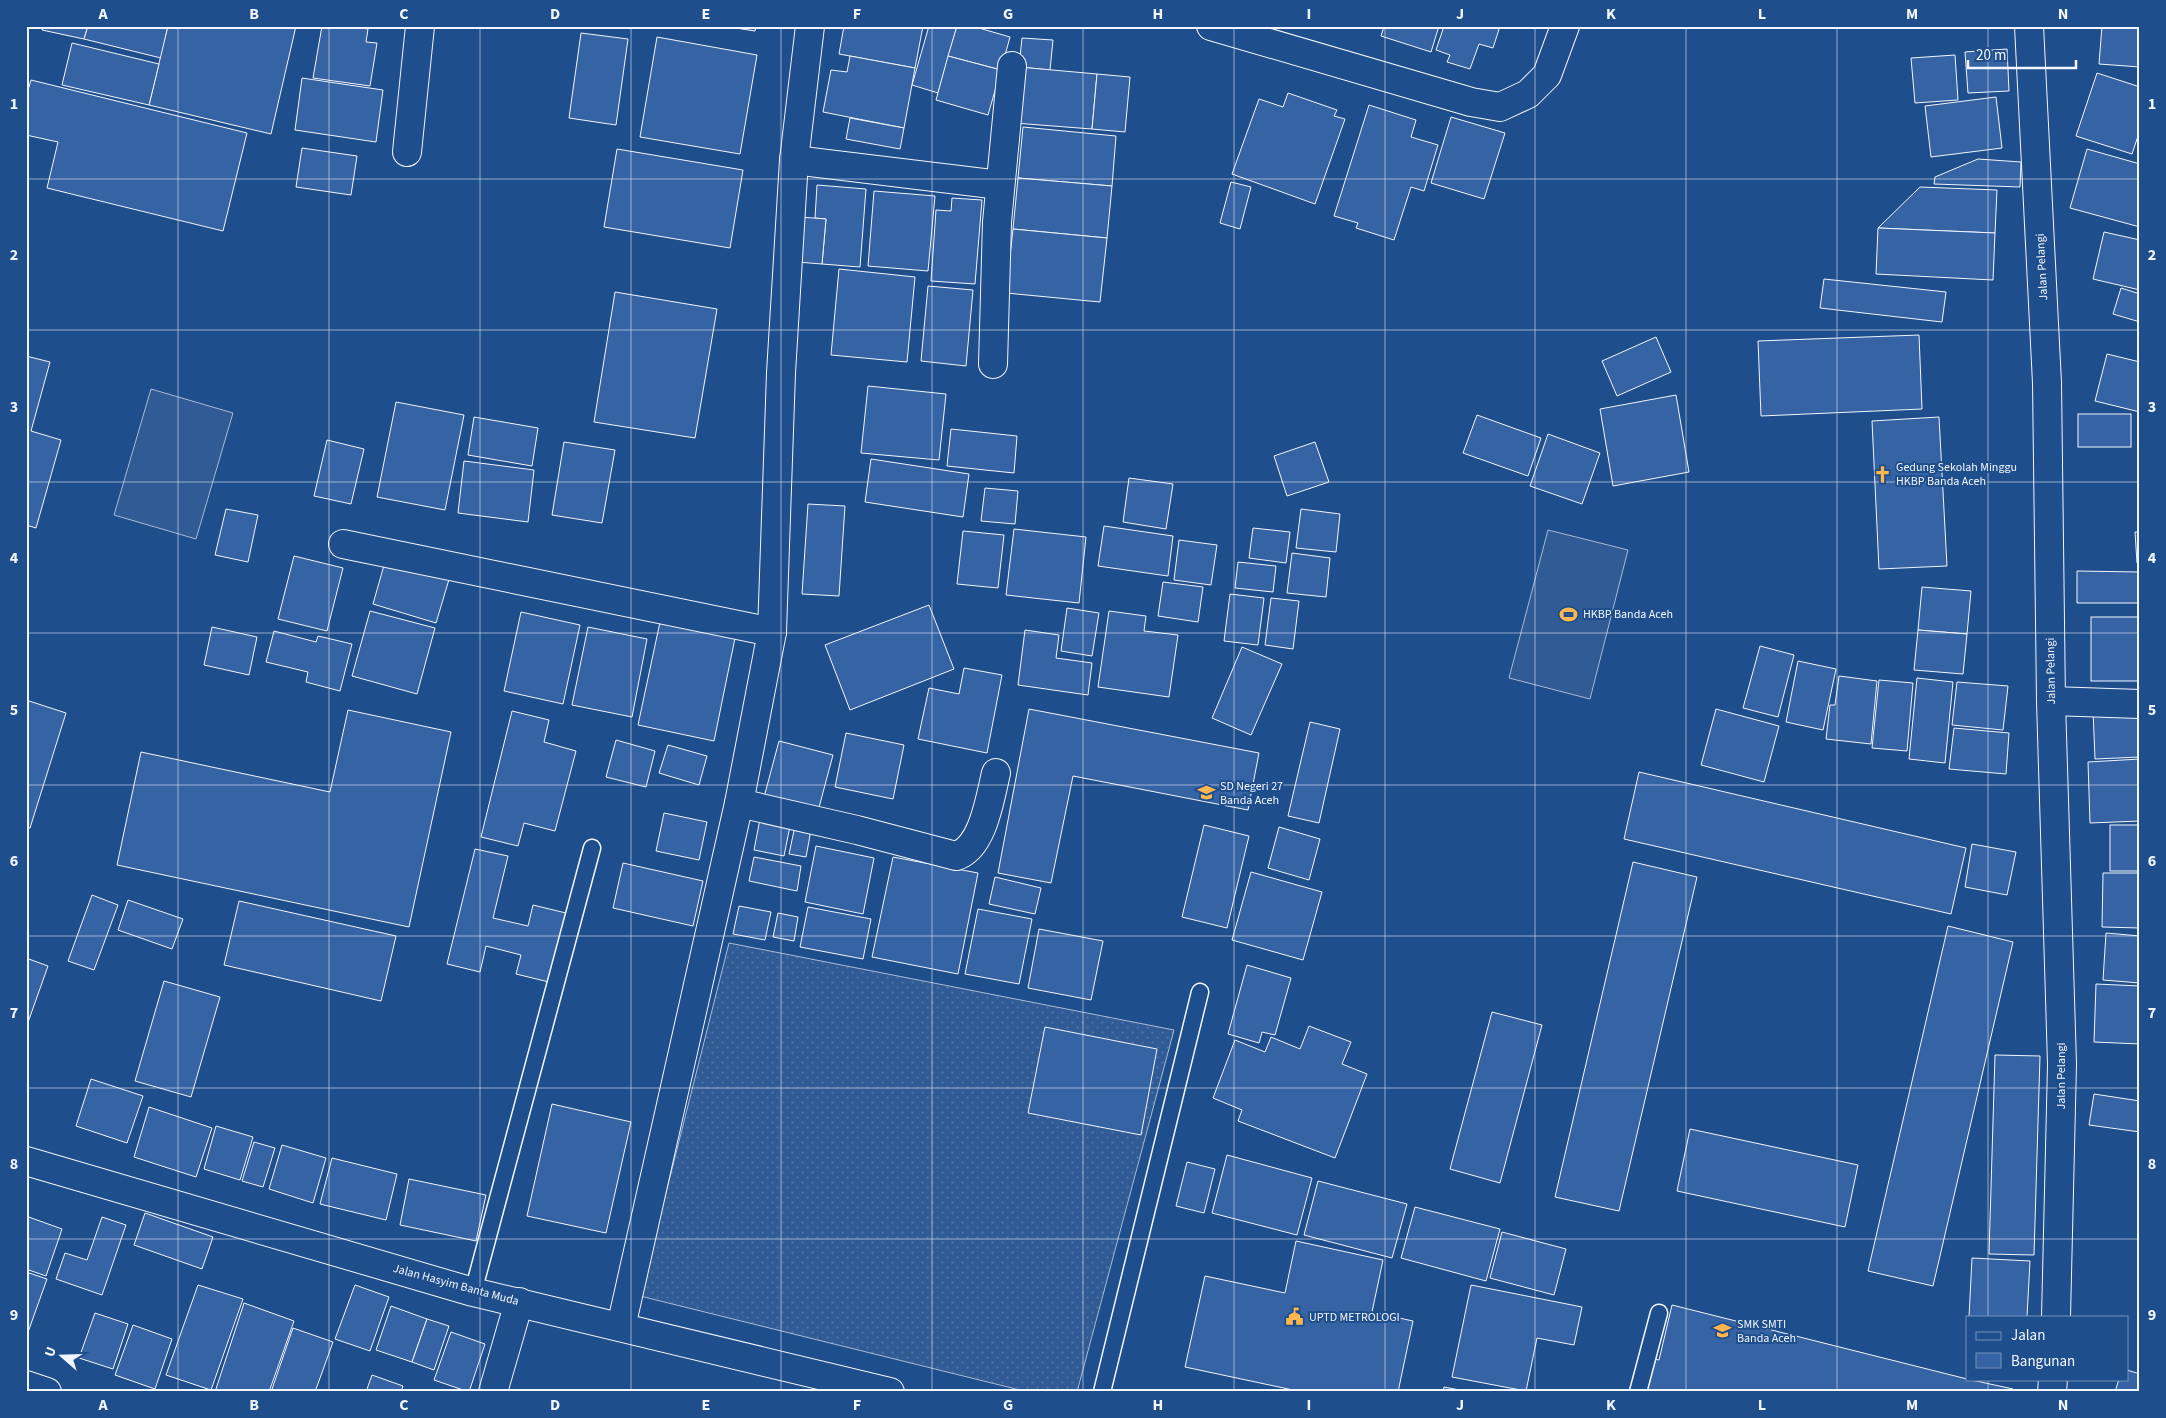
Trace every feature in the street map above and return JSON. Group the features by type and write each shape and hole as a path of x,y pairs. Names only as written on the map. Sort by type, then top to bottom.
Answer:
{"street":[{"path":"407,152 420,26"},
{"path":"621,1327 738,803 772,632 781,373 794,160 810,26"},
{"path":"1212,26 1471,102 1500,106 1528,94 1547,74 1564,26"},
{"name":"Jalan Pelangi","path":"2030,26 2047,383 2051,701 2062,1064 2056,1316"},
{"path":"993,364 997,222 1012,66"},
{"path":"794,160 1000,185"},
{"path":"343,544 772,632"},
{"path":"2051,701 2140,704"},
{"path":"738,803 857,830 956,856 964,854 971,846 985,820 996,773"},
{"name":"Jalan Hasyim Banta Muda","path":"26,1161 472,1292 621,1327 860,1388 890,1392"},
{"path":"493,1392 518,1302"},
{"path":"26,1385 46,1392"}],"lane":[{"path":"472,1292 592,848"},
{"path":"1102,1392 1200,992"},
{"path":"1638,1392 1659,1312"}],"shaded area":[{"path":"151,389 233,413 196,539 114,515"},
{"name":"HKBP Banda Aceh","path":"1548,530 1628,550 1590,699 1509,678"},
{"path":"729,943 1174,1030 1077,1392 1028,1392 640,1296"}],"building":[{"path":"43,26 88,26 84,39 42,30"},
{"path":"88,26 168,26 161,58 84,39"},
{"path":"168,26 296,26 271,134 149,105"},
{"path":"322,26 351,26 368,29 366,42 377,43 370,86 313,78"},
{"path":"723,26 756,26 755,31"},
{"path":"844,26 923,26 915,68 839,54"},
{"path":"929,26 957,26 938,93 912,85"},
{"path":"957,26 972,26 1010,37 1001,70 948,56"},
{"path":"1384,26 1439,26 1431,52 1381,36"},
{"path":"1444,26 1500,26 1493,48 1479,44 1470,69 1447,62 1450,55 1436,50"},
{"path":"2102,26 2140,28 2140,67 2099,64"},
{"path":"581,33 628,39 616,125 569,118"},
{"path":"657,37 757,55 740,154 640,137"},
{"path":"1022,38 1053,40 1050,70 1019,67"},
{"path":"72,43 159,64 149,105 62,85"},
{"path":"2007,49 2009,91 1968,93 1965,52"},
{"path":"1955,55 1958,100 1915,103 1911,58"},
{"path":"850,56 915,68 904,128 823,112 831,70 847,72"},
{"path":"948,56 1001,70 988,115 936,100"},
{"path":"1019,67 1097,74 1092,129 1014,123"},
{"path":"2097,73 2140,87 2140,130 2132,154 2076,136"},
{"path":"1097,74 1130,77 1125,132 1092,129"},
{"path":"302,78 383,90 376,142 295,130"},
{"path":"31,80 247,133 223,231 47,188 58,142 26,135 26,97"},
{"path":"1288,93 1337,110 1334,116 1345,119 1315,204 1232,174 1259,99 1283,107"},
{"path":"1996,97 2002,148 1931,157 1925,106"},
{"path":"1369,105 1416,120 1411,137 1438,145 1424,191 1411,187 1394,240 1356,228 1358,223 1334,216"},
{"path":"1451,117 1505,133 1484,199 1431,183"},
{"path":"850,118 904,128 900,149 846,139"},
{"path":"1023,127 1116,136 1112,186 1018,178"},
{"path":"302,148 357,156 351,195 296,187"},
{"path":"617,149 743,170 730,248 604,227"},
{"path":"2087,149 2140,164 2140,227 2070,208"},
{"path":"1978,159 2021,162 2020,187 1934,184 1935,177"},
{"path":"1018,178 1112,186 1107,238 1013,229"},
{"path":"1231,182 1251,187 1240,229 1220,223"},
{"path":"817,185 866,189 860,267 822,264 826,219 815,218"},
{"path":"1920,187 1997,190 1995,233 1878,228"},
{"path":"874,191 935,196 928,271 868,266"},
{"path":"952,198 982,200 975,284 931,281 936,210 951,211"},
{"path":"800,217 826,219 822,264 797,262"},
{"path":"1878,228 1995,233 1993,280 1876,274"},
{"path":"1013,229 1107,238 1100,302 1006,293"},
{"path":"2104,232 2140,240 2140,290 2093,279"},
{"path":"839,269 915,277 907,362 831,355"},
{"path":"1824,279 1946,292 1942,322 1820,308"},
{"path":"928,286 973,290 966,366 921,361"},
{"path":"2121,288 2140,294 2140,322 2113,314"},
{"path":"615,292 717,309 695,438 594,422"},
{"path":"1919,335 1922,409 1761,416 1758,341"},
{"path":"1656,337 1671,372 1617,396 1602,361"},
{"path":"2107,354 2140,362 2140,412 2095,401"},
{"path":"26,356 50,362 31,431 61,440 36,528 26,525"},
{"path":"868,386 946,394 939,460 861,453"},
{"path":"1676,395 1689,472 1613,486 1600,409"},
{"path":"396,402 464,415 445,510 377,497"},
{"path":"2078,414 2131,414 2131,447 2078,447"},
{"path":"1477,415 1541,438 1528,476 1463,453"},
{"path":"474,417 538,428 532,466 468,455"},
{"path":"1939,417 1947,566 1879,569 1872,421"},
{"path":"951,429 1017,436 1014,473 947,466"},
{"path":"1548,434 1600,453 1582,504 1530,486"},
{"path":"327,440 364,449 351,504 314,496"},
{"path":"564,442 615,450 602,523 552,515"},
{"path":"1315,442 1329,482 1287,496 1274,456"},
{"path":"871,459 969,474 963,517 865,502"},
{"path":"464,461 534,470 528,522 458,513"},
{"path":"1129,478 1173,484 1166,529 1123,522"},
{"path":"985,488 1018,491 1015,524 981,521"},
{"path":"808,504 845,506 839,596 802,594"},
{"path":"226,509 258,515 248,562 215,555"},
{"path":"1301,509 1340,514 1336,552 1296,548"},
{"path":"1104,526 1173,536 1168,576 1098,566"},
{"path":"1253,528 1290,532 1286,563 1249,558"},
{"path":"1014,529 1086,537 1079,603 1006,595"},
{"path":"963,531 1004,535 998,588 957,584"},
{"path":"2135,532 2140,532 2140,563 2137,563"},
{"path":"1179,540 1217,545 1211,585 1174,580"},
{"path":"1292,553 1330,558 1326,597 1287,593"},
{"path":"294,556 343,568 327,631 278,619"},
{"path":"386,558 450,576 436,623 373,604"},
{"path":"1238,562 1276,566 1273,592 1235,588"},
{"path":"2077,571 2140,572 2140,603 2077,603"},
{"path":"1163,582 1203,587 1198,622 1158,616"},
{"path":"1922,587 1971,591 1967,634 1918,630"},
{"path":"1230,594 1264,598 1258,645 1224,641"},
{"path":"1271,598 1299,601 1293,649 1265,645"},
{"path":"929,605 954,669 850,710 825,645"},
{"path":"1067,608 1099,613 1092,656 1061,651"},
{"path":"370,611 435,628 417,694 352,676"},
{"path":"1109,611 1146,616 1144,631 1178,635 1169,697 1098,687"},
{"path":"521,612 580,625 563,704 504,691"},
{"path":"2091,617 2140,617 2140,681 2091,681"},
{"path":"660,622 735,638 714,741 638,725"},
{"path":"212,627 257,637 249,675 204,665"},
{"path":"588,627 647,639 632,717 572,705"},
{"path":"1025,630 1059,635 1056,658 1092,663 1088,695 1018,685"},
{"path":"1918,630 1967,634 1963,674 1914,670"},
{"path":"274,631 316,642 318,636 352,644 340,691 306,682 308,672 266,662"},
{"path":"1760,646 1794,655 1778,717 1743,708"},
{"path":"1242,647 1282,664 1251,735 1212,718"},
{"path":"1798,661 1836,669 1823,730 1786,722"},
{"path":"964,668 1002,675 987,753 918,739 929,688 959,694"},
{"path":"1839,676 1877,681 1871,744 1826,739 1830,705 1835,705"},
{"path":"1917,678 1953,682 1945,763 1909,759"},
{"path":"1879,680 1913,683 1907,751 1872,748"},
{"path":"1957,682 2008,686 2003,730 1952,725"},
{"path":"26,700 66,713 30,828 26,827"},
{"path":"2140,707 2140,757 2095,759 2093,710"},
{"name":"SD Negeri 27 Banda Aceh","path":"1029,709 1259,753 1248,810 1073,776 1051,883 998,873"},
{"path":"1716,709 1779,726 1764,782 1701,765"},
{"path":"348,710 451,732 409,927 117,865 141,752 330,792"},
{"path":"512,711 549,720 544,742 576,751 555,831 524,823 518,846 481,837"},
{"path":"1310,722 1340,729 1319,823 1288,816"},
{"path":"1954,728 2009,733 2006,774 1949,769"},
{"path":"846,733 904,745 893,799 835,787"},
{"path":"616,740 655,751 646,787 606,777"},
{"path":"779,741 833,755 817,815 763,801"},
{"path":"668,745 707,756 699,785 659,773"},
{"path":"2140,759 2140,821 2090,823 2088,762"},
{"path":"1639,772 1966,848 1951,914 1624,839"},
{"path":"664,813 707,822 699,860 656,851"},
{"path":"760,819 790,826 784,856 754,850"},
{"path":"1204,825 1249,836 1227,928 1182,917"},
{"path":"2110,825 2140,825 2140,871 2110,871"},
{"path":"795,826 811,830 806,857 789,854"},
{"path":"1279,827 1320,839 1309,880 1268,868"},
{"path":"1972,844 2016,852 2007,895 1965,887"},
{"path":"816,846 874,858 863,914 805,902"},
{"path":"475,849 508,856 493,918 528,926 533,905 566,913 549,982 516,974 521,955 486,946 480,972 447,964"},
{"path":"754,857 801,866 797,891 749,881"},
{"path":"893,857 978,873 958,974 872,957"},
{"path":"1633,862 1697,877 1619,1211 1555,1197"},
{"path":"623,863 703,881 693,926 613,908"},
{"path":"1251,872 1322,892 1303,960 1232,940"},
{"path":"2103,873 2140,873 2140,928 2102,927"},
{"path":"995,877 1041,888 1035,914 989,904"},
{"path":"92,895 118,905 94,970 68,961"},
{"path":"128,900 183,919 172,949 118,930"},
{"path":"239,901 396,936 381,1001 224,965"},
{"path":"739,906 771,912 765,940 733,934"},
{"path":"808,907 871,919 863,959 800,947"},
{"path":"978,909 1032,919 1019,984 965,974"},
{"path":"778,913 798,917 794,941 773,937"},
{"path":"1948,926 2013,942 1933,1286 1868,1271"},
{"path":"1039,929 1103,941 1091,1000 1028,988"},
{"path":"2106,933 2140,936 2140,983 2103,980"},
{"path":"26,958 48,966 26,1028"},
{"path":"1247,965 1291,978 1275,1035 1262,1032 1259,1043 1228,1034"},
{"path":"164,981 220,997 191,1097 135,1081"},
{"path":"2096,984 2140,986 2140,1044 2094,1042"},
{"path":"1492,1012 1542,1025 1500,1183 1450,1169"},
{"path":"1309,1026 1351,1042 1342,1064 1367,1074 1335,1158 1238,1121 1242,1110 1213,1098 1235,1040 1265,1052 1271,1037 1300,1049"},
{"path":"1045,1027 1157,1049 1141,1135 1028,1113"},
{"path":"1995,1055 2040,1056 2034,1255 1989,1254"},
{"path":"91,1079 143,1096 127,1143 76,1126"},
{"path":"2094,1094 2140,1101 2140,1132 2089,1125"},
{"path":"552,1104 631,1122 606,1233 527,1216"},
{"path":"149,1107 212,1128 196,1177 134,1157"},
{"path":"216,1126 253,1137 240,1180 204,1169"},
{"path":"1690,1129 1858,1165 1845,1227 1677,1191"},
{"path":"254,1142 275,1148 263,1187 242,1181"},
{"path":"282,1145 326,1158 313,1203 269,1189"},
{"path":"1227,1155 1312,1178 1297,1235 1212,1213"},
{"path":"332,1158 397,1174 386,1220 320,1204"},
{"path":"1187,1162 1215,1169 1204,1213 1176,1206"},
{"path":"409,1179 486,1195 476,1241 400,1225"},
{"path":"1318,1181 1407,1204 1392,1258 1304,1235"},
{"path":"1415,1207 1500,1229 1486,1281 1401,1258"},
{"path":"145,1213 213,1237 202,1269 134,1245"},
{"path":"26,1216 62,1229 46,1276 26,1269"},
{"path":"102,1217 126,1225 102,1295 56,1279 65,1253 87,1260"},
{"path":"1502,1232 1566,1249 1554,1295 1490,1278"},
{"name":"UPTD METROLOGI","path":"1296,1241 1383,1260 1372,1312 1413,1321 1398,1392 1293,1392 1293,1390 1185,1367 1205,1276 1285,1293"},
{"path":"1972,1258 2030,1261 2027,1316 1969,1316"},
{"path":"26,1272 47,1279 27,1335 26,1335"},
{"path":"198,1285 243,1299 211,1390 166,1375"},
{"path":"355,1285 389,1297 370,1351 335,1339"},
{"path":"1471,1285 1582,1307 1574,1345 1537,1338 1526,1391 1452,1377"},
{"path":"244,1303 294,1321 269,1392 215,1392"},
{"name":"SMK SMTI Banda Aceh","path":"1672,1305 1966,1380 2013,1389 2012,1392 1643,1392 1651,1358 1659,1360"},
{"path":"391,1306 427,1319 412,1362 376,1350"},
{"path":"95,1313 128,1324 113,1369 79,1358"},
{"path":"427,1319 449,1326 434,1370 412,1362"},
{"path":"133,1325 172,1339 155,1389 115,1375"},
{"path":"293,1328 333,1342 315,1392 271,1392"},
{"path":"451,1332 485,1344 469,1392 434,1380"},
{"path":"2128,1370 2140,1374 2140,1392 2115,1392 2119,1380 2128,1380"},
{"path":"372,1375 403,1386 401,1392 366,1392"},
{"path":"1444,1387 1470,1392 1443,1392"}],"place":[{"name":"Gedung Sekolah Minggu HKBP Banda Aceh","path":"1882,474"},
{"name":"HKBP Banda Aceh","path":"1569,614"},
{"name":"SD Negeri 27 Banda Aceh","path":"1206,793"},
{"name":"UPTD METROLOGI","path":"1295,1317"},
{"name":"SMK SMTI Banda Aceh","path":"1723,1331"}]}
